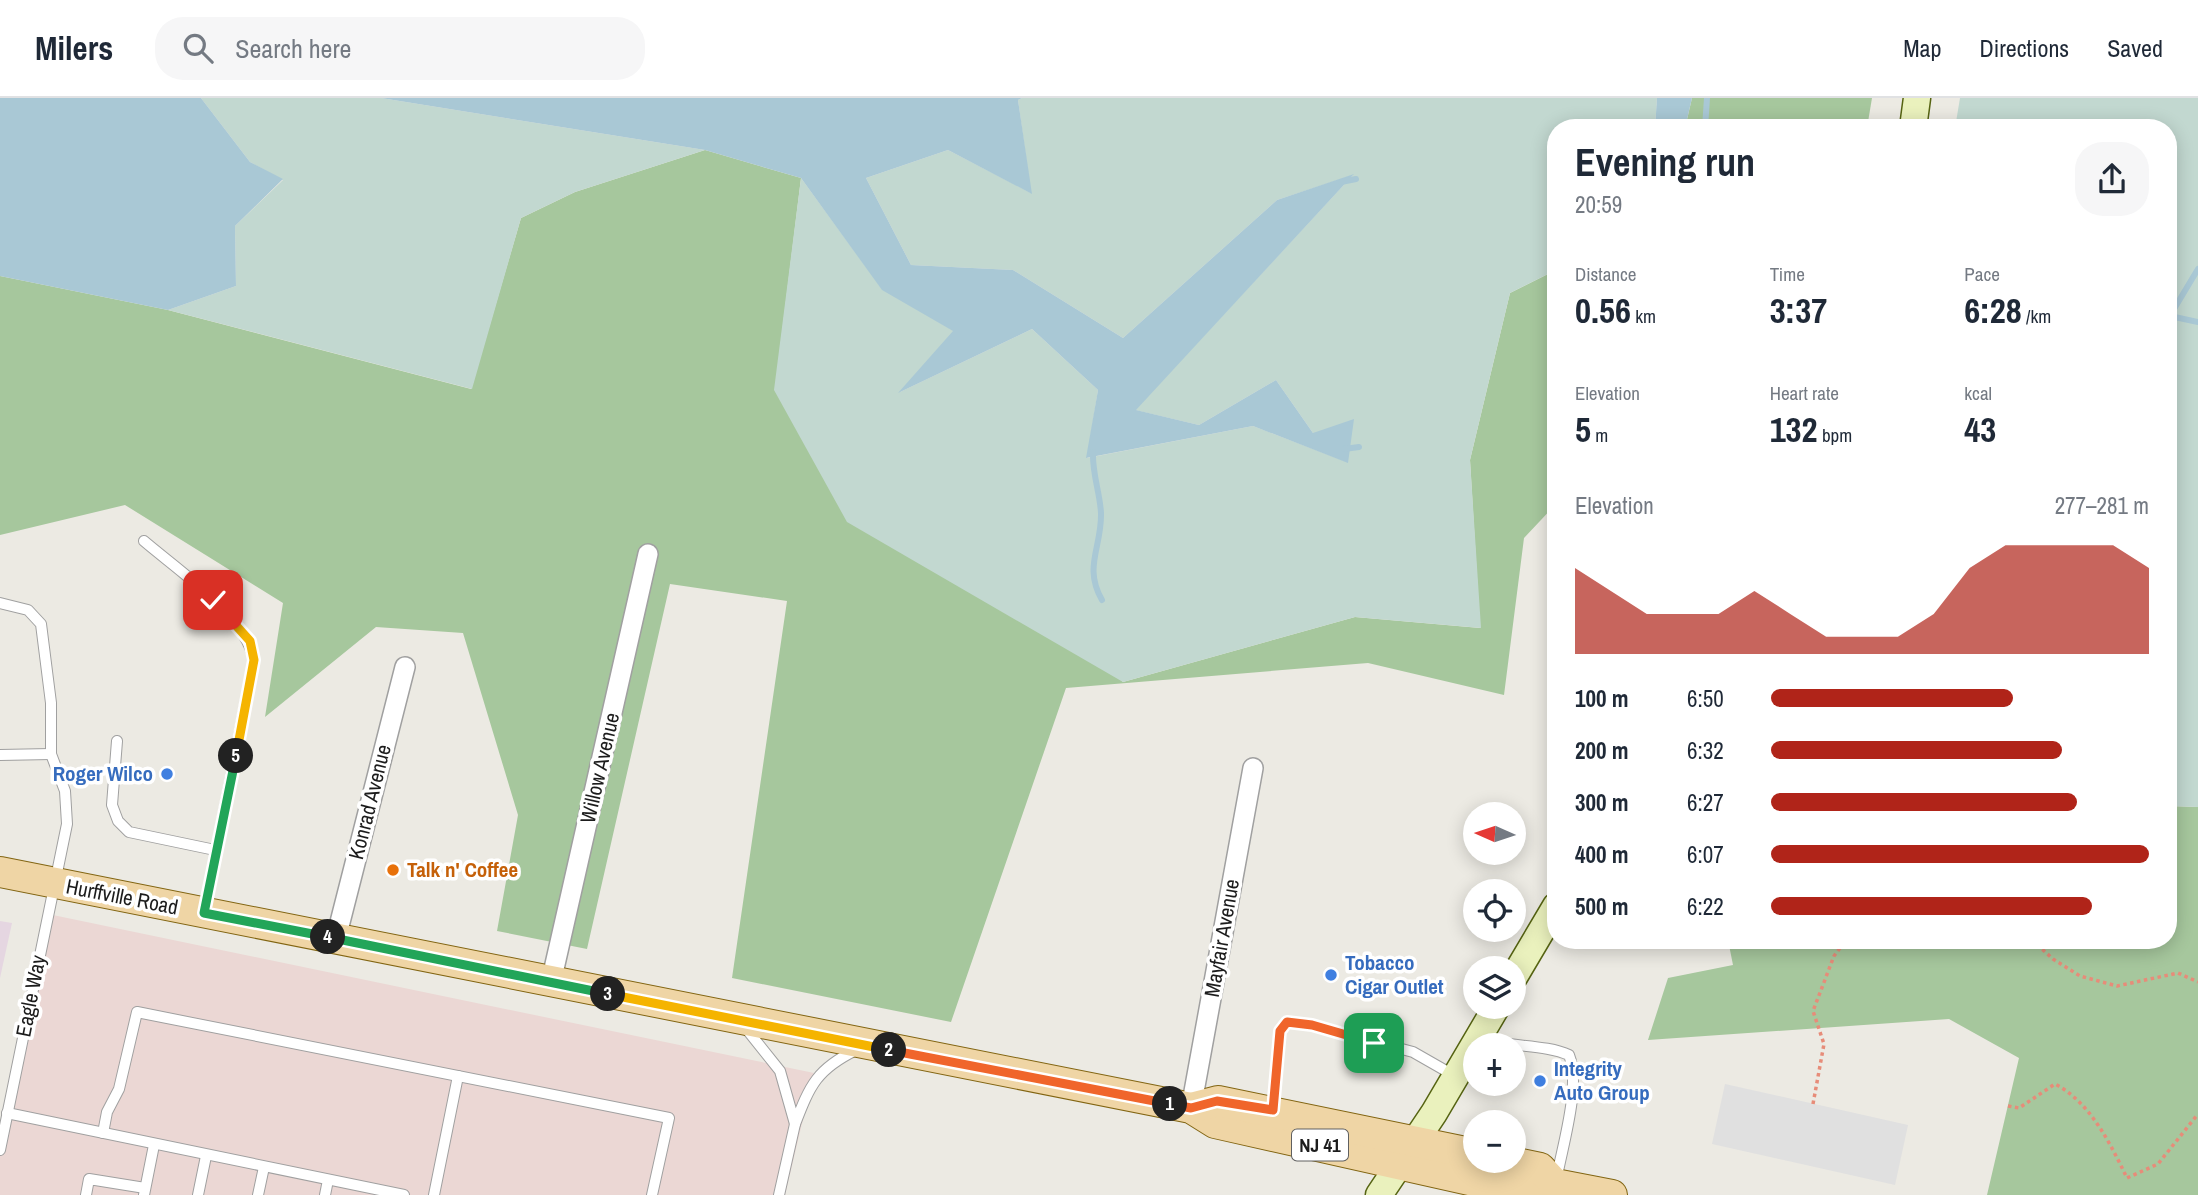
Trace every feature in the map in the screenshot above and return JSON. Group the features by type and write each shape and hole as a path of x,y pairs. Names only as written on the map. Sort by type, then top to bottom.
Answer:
{"main road":[{"path":"1914,119 1917,98"},
{"name":"Hurffville Road","path":"0,872 866,1046 1191,1108 1215,1123 1406,1152 1463,1154"},
{"path":"1526,957 1547,921"},
{"path":"1379,1195 1463,1063"},
{"name":"Hurffville Road","path":"1191,1108 1217,1101 1273,1110 1532,1192 1554,1189 1612,1195"}],"street":[{"name":"Willow Avenue","path":"551,982 648,554"},
{"name":"Konrad Avenue","path":"336,938 405,667"},
{"name":"Mayfair Avenue","path":"1191,1108 1253,768"}],"lane":[{"path":"144,541 213,600 250,641 254,660 204,913"},
{"path":"0,603 28,610 41,624 51,703 51,754 0,755"},
{"path":"117,741 113,806 118,821 129,832 215,850"},
{"name":"Eagle Way","path":"0,1150 67,824 65,792 51,754"},
{"path":"103,1133 107,1112 119,1089 137,1012 669,1118 652,1195"},
{"path":"739,1020 780,1071 795,1124"},
{"path":"1273,1110 1280,1031 1287,1022 1312,1025 1412,1052 1455,1076"},
{"path":"779,1195 795,1124 814,1083 825,1066 866,1046"},
{"path":"1526,1046 1555,1049 1569,1055 1573,1064 1573,1085 1554,1189"},
{"path":"434,1195 458,1076"},
{"path":"7,1113 381,1193 404,1195"},
{"path":"86,1195 89,1179 145,1192 153,1145"},
{"path":"198,1195 206,1156"},
{"path":"258,1195 264,1167"},
{"path":"325,1195 328,1180"}],"path":[{"path":"1813,1104 1824,1044 1812,1011 1839,949"},
{"path":"2042,949 2080,976 2117,986 2178,973 2198,982"},
{"path":"2008,1106 2019,1108 2055,1084 2073,1093 2109,1141 2127,1178 2158,1164 2198,1114"}],"shaded area":[{"path":"0,98 201,98 250,162 283,179 235,226 236,286 168,310 0,276"},
{"path":"201,98 381,98 705,150 575,192 521,218 472,389 168,310 236,286 235,226 283,180 250,162"},
{"path":"381,98 1022,98 1018,100 1032,194 948,150 866,178 911,265 1013,270 1123,338 1277,200 1354,174 1136,410 1199,425 1276,380 1313,433 1354,419 1348,463 1253,426 1086,458 1098,390 1032,329 898,393 953,331 882,290 801,178 705,150"},
{"path":"1657,98 1656,119 1547,119 1547,274 1510,293 1470,460 1481,628 1355,617 1123,682 847,522 774,390 801,178 882,289 954,331 900,392 1032,329 1098,390 1087,458 1253,426 1347,462 1313,433 1276,380 1199,425 1135,410 1353,175 1277,200 1123,338 1013,270 911,265 866,178 948,150 1031,193 1018,100"},
{"path":"1657,98 1692,98 1687,119 1656,119"},
{"path":"1960,98 2198,98 2198,807 2177,806 2177,119 1956,119"},
{"path":"48,914 814,1073 785,1195 0,1195 0,1150"},
{"path":"0,921 12,923 0,978"},
{"path":"1725,1084 1908,1125 1895,1185 1712,1144"}],"green space":[{"path":"1692,98 1872,98 1868,119 1687,119"},
{"path":"705,150 801,178 775,390 1123,682 1355,617 1480,628 1470,460 1510,293 1547,274 1547,514 1524,538 1504,695 1368,663 1066,688 951,1022 732,978 787,601 670,584 587,949 497,931 518,815 463,633 376,627 265,717 283,603 125,505 0,535 0,276 168,310 471,389 521,218 575,192"},
{"path":"2177,806 2198,807 2198,1195 1987,1195 2019,1058 1949,1019 1648,1040 1668,978 1733,965 1730,949 2177,949"}],"waterway":[{"path":"1706,119 1707,98"},
{"path":"1341,182 1356,179"},
{"path":"2177,304 2198,269"},
{"path":"2177,318 2198,322"},
{"path":"1344,449 1359,447"},
{"path":"1093,452 1101,513 1094,577 1102,600"}],"place":[{"name":"Roger Wilco","path":"167,774"},
{"name":"Talk n' Coffee","path":"393,870"},
{"name":"Tobacco Cigar Outlet","path":"1331,975"},
{"name":"Integrity Auto Group","path":"1540,1081"}],"route":[{"path":"213,600 250,641 254,660 204,913 1191,1108 1217,1101 1273,1110 1280,1031 1287,1022 1312,1025 1374,1043"}]}
